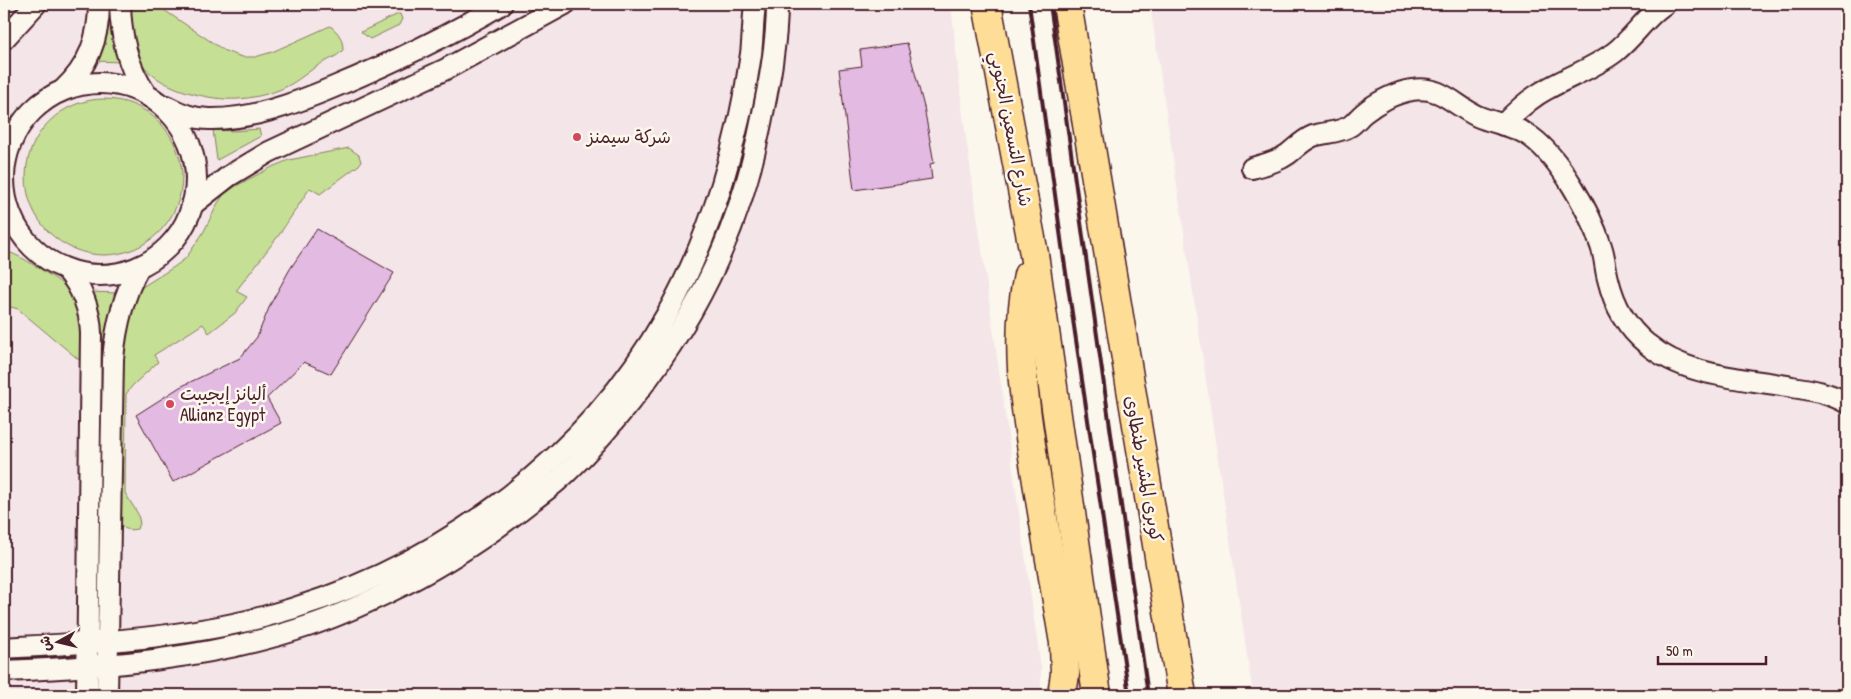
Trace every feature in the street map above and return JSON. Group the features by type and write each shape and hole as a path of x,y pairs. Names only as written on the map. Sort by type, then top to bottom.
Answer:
{"highway":[{"name":"شارع التسعين الجنوبي","path":"987,4 1034,254"},
{"name":"كوبرى المشير طنطاوى","path":"1067,4 1182,695"},
{"path":"1034,254 1023,306 1021,366 1026,411 1064,642 1065,674 1062,695"},
{"path":"1034,254 1097,695"}],"street":[{"path":"4,39 36,4"},
{"path":"99,4 98,27 90,55 74,80 63,90 39,104 21,124 6,151 4,180 9,210 24,238 44,256 66,269 84,274 103,275 122,273 139,266 157,256 172,242 184,224 192,205 196,177 191,149 179,124 138,83 127,58 121,31 120,4"},
{"path":"63,90 90,82 119,84 191,117 208,120 225,119 287,105 384,66 502,4"},
{"path":"192,205 229,176 264,154 446,69 565,4"},
{"path":"4,648 109,640 199,630 268,616 319,601 415,558 459,532 488,512 540,470 588,422 615,390 666,317 682,284 710,218 733,146 751,52 755,4"},
{"path":"4,671 87,667 190,655 310,626 348,611 415,580 478,542 563,476 613,423 663,359 687,322 723,252 751,168 766,103 773,56 777,4"},
{"path":"1503,125 1515,112 1545,90 1581,73 1615,52 1637,32 1653,13 1665,4"},
{"path":"1252,168 1279,160 1314,136 1344,129 1375,105 1404,91 1414,89 1434,90 1475,115 1512,127 1531,137 1544,149 1564,175 1585,209 1599,240 1610,286 1618,307 1634,332 1656,352 1669,360 1697,370 1822,392 1847,402"},
{"path":"4,230 24,238"},
{"path":"107,695 114,343 124,298 139,266"},
{"path":"66,269 84,295 88,307 91,333 87,695"},
{"path":"645,348 663,359"}],"shaded area":[{"path":"4,4 951,4 963,116 1041,668 1041,695 4,695"},
{"path":"1150,4 1847,4 1847,695 1253,695"}],"green space":[{"path":"105,4 112,4 120,62 95,61"},
{"path":"131,4 155,4 225,51 242,57 255,57 272,52 330,26 340,36 343,50 294,82 274,92 238,99 201,96 162,81 144,66 134,44"},
{"path":"400,14 402,19 399,25 370,39 361,32"},
{"path":"96,99 112,99 127,102 141,108 164,127 173,140 179,154 182,177 181,192 173,214 154,237 141,246 127,252 112,255 96,255 81,252 67,246 44,227 35,214 29,200 26,185 26,169 29,154 35,140 54,117 67,108 81,102"},
{"path":"259,129 261,136 217,160 213,130"},
{"path":"349,148 359,155 361,162 359,165 320,194 310,188 279,235 236,291 247,297 235,313 209,333 203,324 154,355 158,362 126,394 125,493 138,514 140,524 137,529 129,530 124,528 118,523 121,341 134,299 142,287 186,258 203,233 224,194 274,166 289,160"},
{"path":"4,251 24,259 55,279 65,286 73,297 82,325 84,364 18,309 4,307"},
{"path":"90,292 117,293 105,381 98,380"}],"building":[{"path":"907,43 924,107 934,163 930,164 932,179 854,190 839,69 862,66 860,50"},
{"path":"317,229 394,273 331,374 304,362 267,398 281,423 173,482 136,415 180,387 240,358 257,337 271,303 290,269"}],"railway":[{"path":"1029,4 1062,246 1129,695"},
{"path":"1050,4 1148,695"}],"place":[{"name":"شركة سيمنز","path":"577,137"},
{"name":"أليانز إيجيبت Allianz Egypt","path":"170,404"}]}
